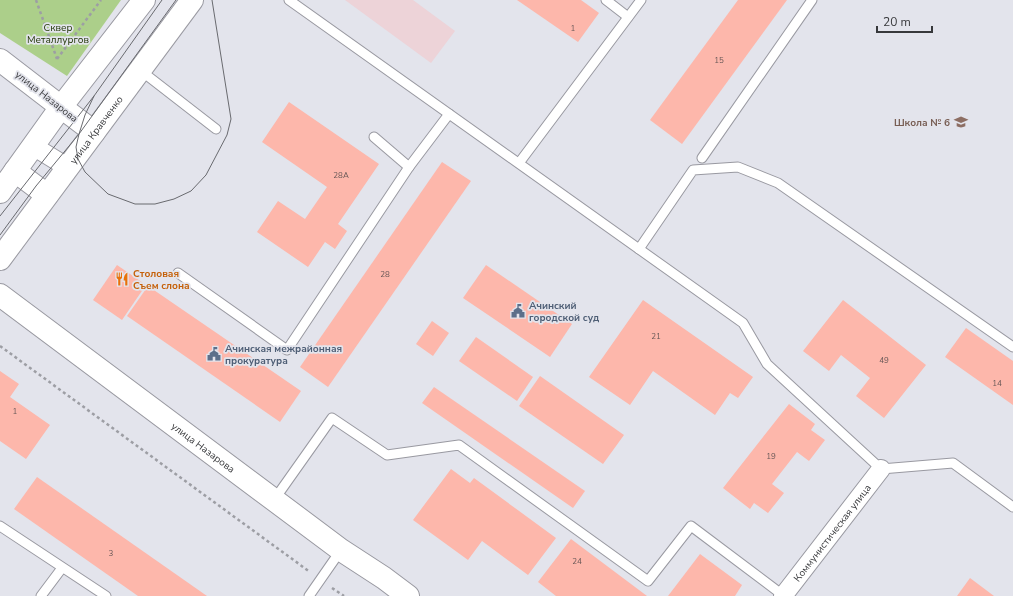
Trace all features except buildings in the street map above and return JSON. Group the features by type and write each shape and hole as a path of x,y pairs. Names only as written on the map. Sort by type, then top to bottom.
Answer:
{"main road":[{"path":"0,192 61,107 144,0"},
{"name":"улица Кравченко","path":"0,259 192,0"},
{"name":"улица Назарова","path":"0,60 94,132"},
{"path":"15,171 47,195"},
{"name":"улица Назарова","path":"0,295 341,550 384,578 408,596"}],"street":[{"path":"33,146 67,167"},
{"name":"Коммунистическая улица","path":"784,596 881,469"}],"lane":[{"path":"289,0 743,323 767,364 881,469 954,463 1013,507"},
{"path":"606,0 628,17"},
{"path":"519,163 641,0"},
{"path":"702,158 812,0"},
{"path":"140,70 216,129"},
{"path":"178,273 287,350 409,167 449,114"},
{"path":"374,137 409,167"},
{"path":"639,248 693,170 738,167 778,183 1013,347"},
{"path":"274,500 332,418 388,455 459,445 648,581 691,526 784,596"},
{"path":"0,526 106,596"},
{"path":"309,596 341,550"},
{"path":"41,596 62,568"}],"path":[{"path":"36,0 57,59 101,0"},
{"path":"0,346 344,596"}],"shaded area":[{"path":"345,0 413,0 455,31 431,63"}],"green space":[{"name":"Сквер Металлургов","path":"0,0 121,0 67,76 0,33"}],"tram line":[{"path":"0,216 94,96 162,0"},
{"path":"0,235 36,186 79,134 176,0"},
{"path":"94,96 85,115 76,147 78,159 85,172 108,194 135,204 155,204 174,199 191,191 206,175 227,135 231,119 212,0"}],"place":[{"name":"Школа № 6","path":"961,122"},
{"name":"Столовая Съем слона","path":"122,279"},
{"name":"Ачинский городской суд","path":"518,311"},
{"name":"Ачинская межрайонная прокуратура","path":"214,354"}]}
